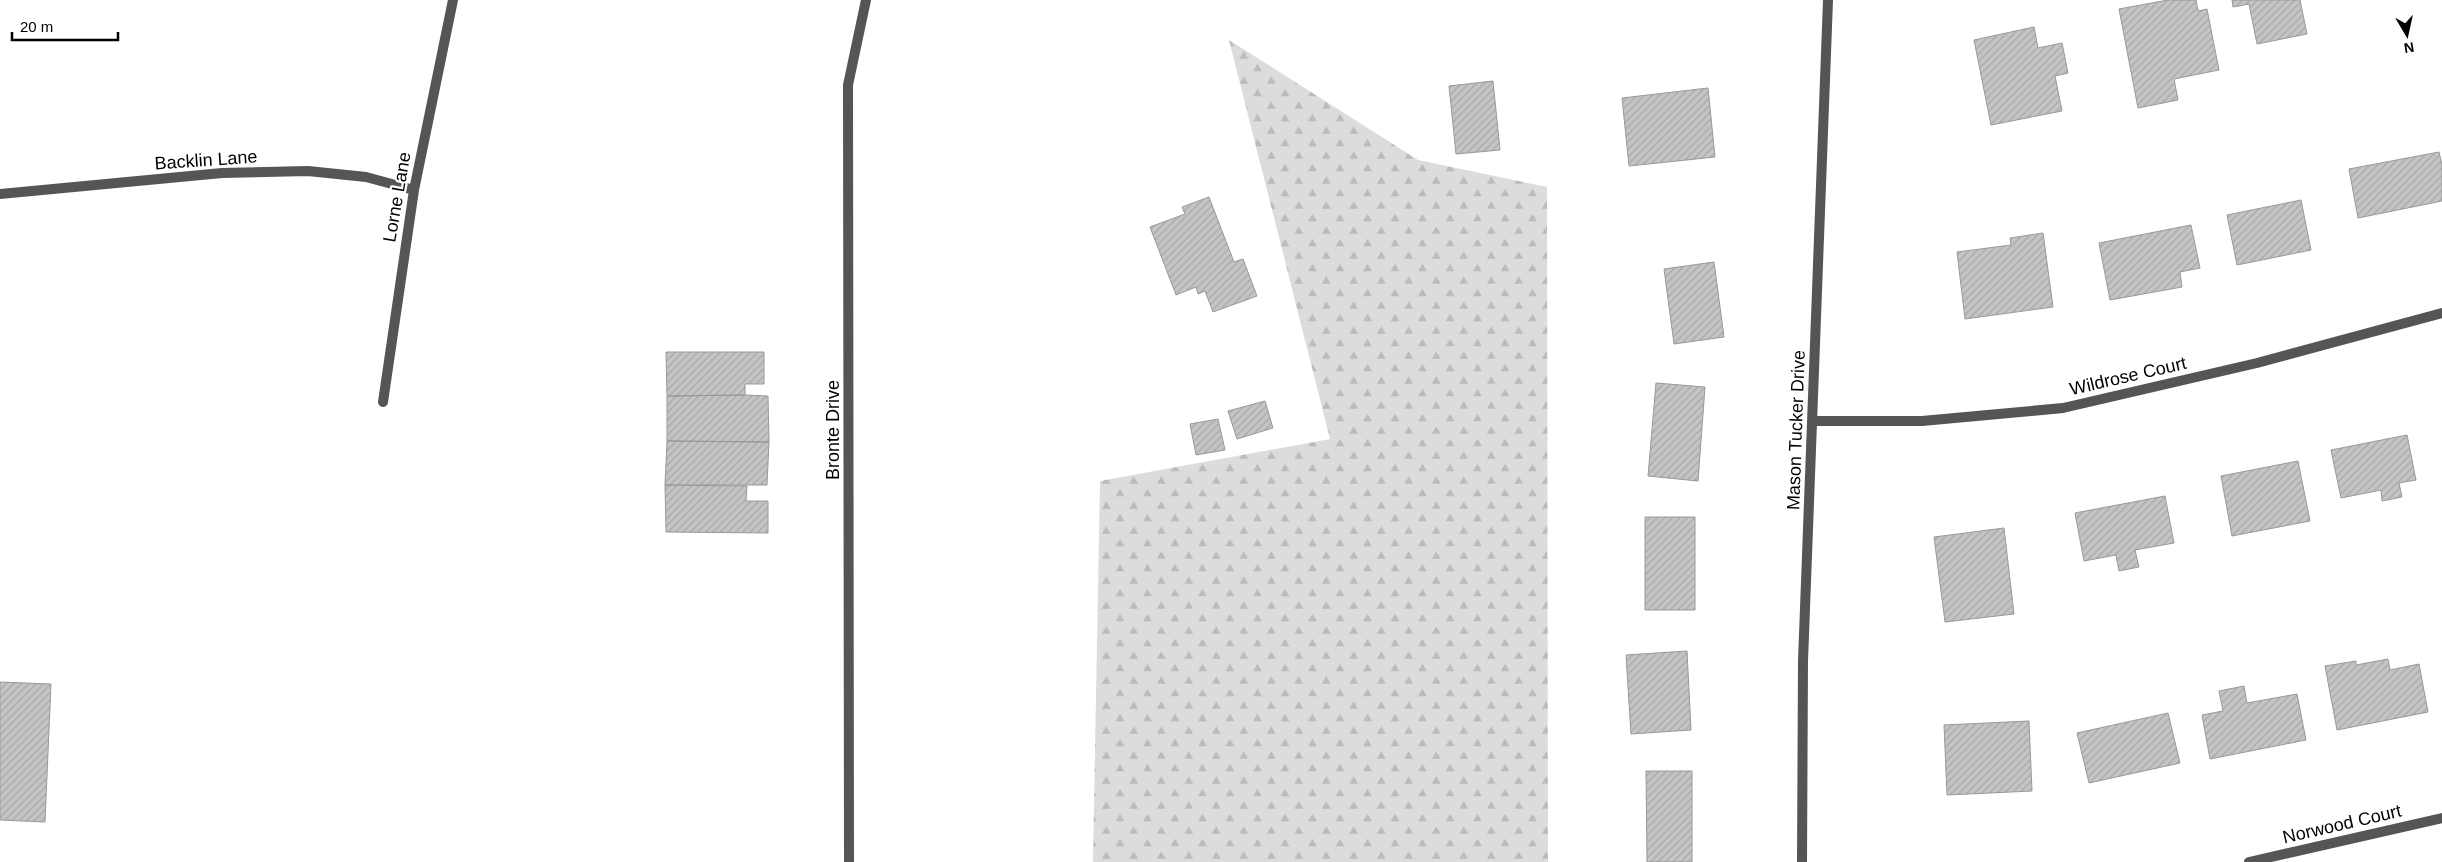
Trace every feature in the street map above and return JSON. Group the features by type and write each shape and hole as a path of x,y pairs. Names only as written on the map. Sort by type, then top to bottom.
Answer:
{"street":[{"name":"Lorne Lane","path":"383,402 414,190 453,0"},
{"name":"Bronte Drive","path":"849,862 848,86 866,0"},
{"name":"Mason Tucker Drive","path":"1802,862 1803,661 1828,0"},
{"name":"Backlin Lane","path":"0,194 222,173 308,171 366,177 414,190"},
{"name":"Wildrose Court","path":"1813,421 1922,421 2063,408 2257,363 2442,313"},
{"name":"Norwood Court","path":"2248,862 2442,818"}],"green space":[{"path":"1229,40 1418,160 1547,187 1548,862 1093,862 1100,481 1330,439"}],"building":[{"path":"2168,0 2196,0 2198,11 2207,9 2219,70 2174,79 2178,100 2138,108 2119,9"},
{"path":"2232,0 2300,0 2307,34 2257,44 2249,4 2233,7"},
{"path":"2034,27 2038,48 2062,43 2068,73 2055,76 2062,111 1991,125 1974,40"},
{"path":"1493,81 1500,150 1456,154 1449,86"},
{"path":"1708,88 1715,157 1629,166 1622,98"},
{"path":"2439,152 2442,165 2442,201 2358,218 2349,169"},
{"path":"1209,197 1234,262 1243,259 1257,296 1213,312 1205,291 1198,294 1196,287 1176,295 1150,227 1185,214 1182,207"},
{"path":"2301,200 2311,250 2237,265 2227,215"},
{"path":"2191,225 2200,268 2180,272 2182,287 2110,300 2099,243"},
{"path":"2043,233 2053,307 1965,319 1957,252 2011,245 2010,238"},
{"path":"1714,262 1724,337 1674,344 1664,269"},
{"path":"666,352 764,352 764,384 745,384 745,395 667,396"},
{"path":"1656,383 1705,387 1698,481 1648,476"},
{"path":"667,396 768,396 769,442 667,441"},
{"path":"1265,401 1273,428 1237,439 1228,411"},
{"path":"1218,419 1225,450 1196,455 1190,424"},
{"path":"2407,435 2416,480 2399,483 2402,497 2382,501 2381,490 2341,498 2331,450"},
{"path":"667,441 769,442 767,485 665,485"},
{"path":"2298,461 2310,521 2232,536 2221,476"},
{"path":"665,485 747,486 746,501 768,501 768,533 666,532"},
{"path":"2165,496 2174,543 2135,550 2139,567 2119,571 2116,555 2084,561 2075,513"},
{"path":"1645,517 1695,517 1695,610 1645,610"},
{"path":"2004,528 2014,614 1945,622 1934,537"},
{"path":"1687,651 1691,730 1631,734 1626,655"},
{"path":"2388,659 2390,670 2419,664 2428,712 2337,730 2325,666 2356,661 2356,665"},
{"path":"0,682 51,684 45,822 0,820"},
{"path":"2244,686 2247,703 2297,694 2306,740 2210,759 2202,715 2223,711 2219,691"},
{"path":"2168,713 2180,763 2089,783 2077,733"},
{"path":"2029,721 2032,791 1947,795 1944,725"},
{"path":"1646,771 1692,771 1692,862 1647,862"}]}
